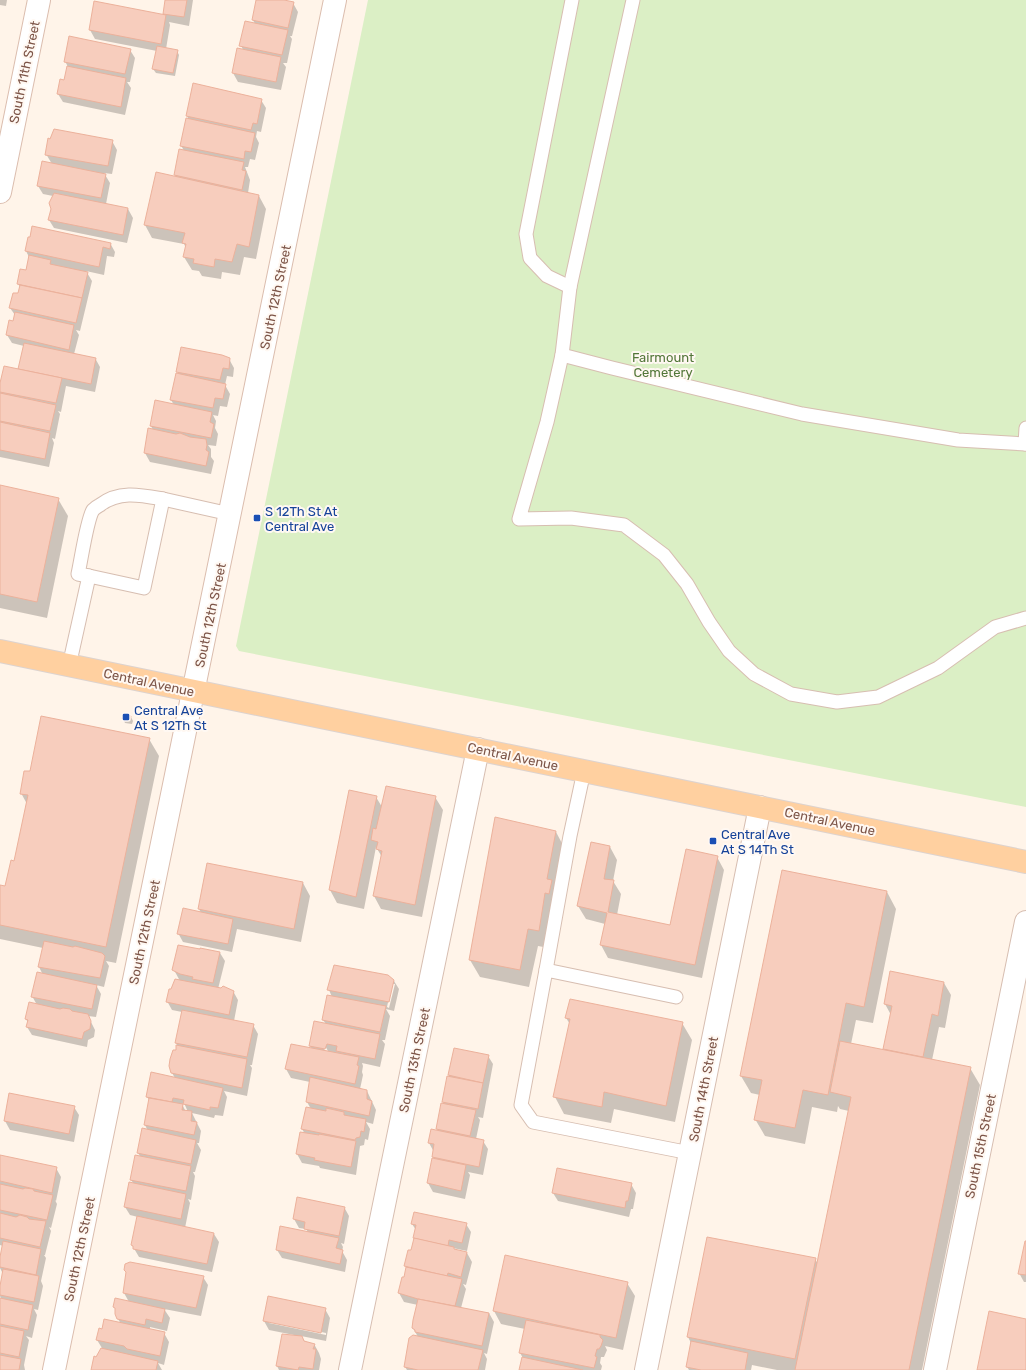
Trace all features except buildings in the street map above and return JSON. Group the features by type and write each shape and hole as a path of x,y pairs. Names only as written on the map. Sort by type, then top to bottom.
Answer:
{"main road":[{"name":"Central Avenue","path":"0,651 1026,862"}],"street":[{"name":"South 11th Street","path":"0,192 39,0"},
{"name":"South 12th Street","path":"54,1370 336,0"},
{"name":"South 13th Street","path":"350,1370 478,749"},
{"name":"South 14th Street","path":"646,1370 760,807"},
{"name":"South 15th Street","path":"935,1370 1026,922"}],"lane":[{"path":"570,287 547,276 530,258 526,234 572,0"},
{"path":"633,0 570,287 562,355 547,422 519,520 571,518 624,526 664,555 688,584 709,622 729,651 754,674 791,694 837,702 878,697 938,668 995,627 1026,618"},
{"path":"562,355 809,415 958,440 1026,444 1026,428"},
{"path":"163,499 144,588 78,574 88,525 93,510 106,500 118,495 137,494 163,499 230,514"},
{"path":"70,666 89,576"},
{"path":"584,771 568,844 521,1105 533,1122 690,1153"},
{"path":"546,970 676,997"}],"green space":[{"name":"Fairmount Cemetery","path":"368,0 1026,0 1026,807 239,651 236,646"}],"place":[{"name":"S 12Th St At Central Ave","path":"257,518"},
{"name":"Central Ave At S 12Th St","path":"126,717"},
{"name":"Central Ave At S 14Th St","path":"713,841"}]}
